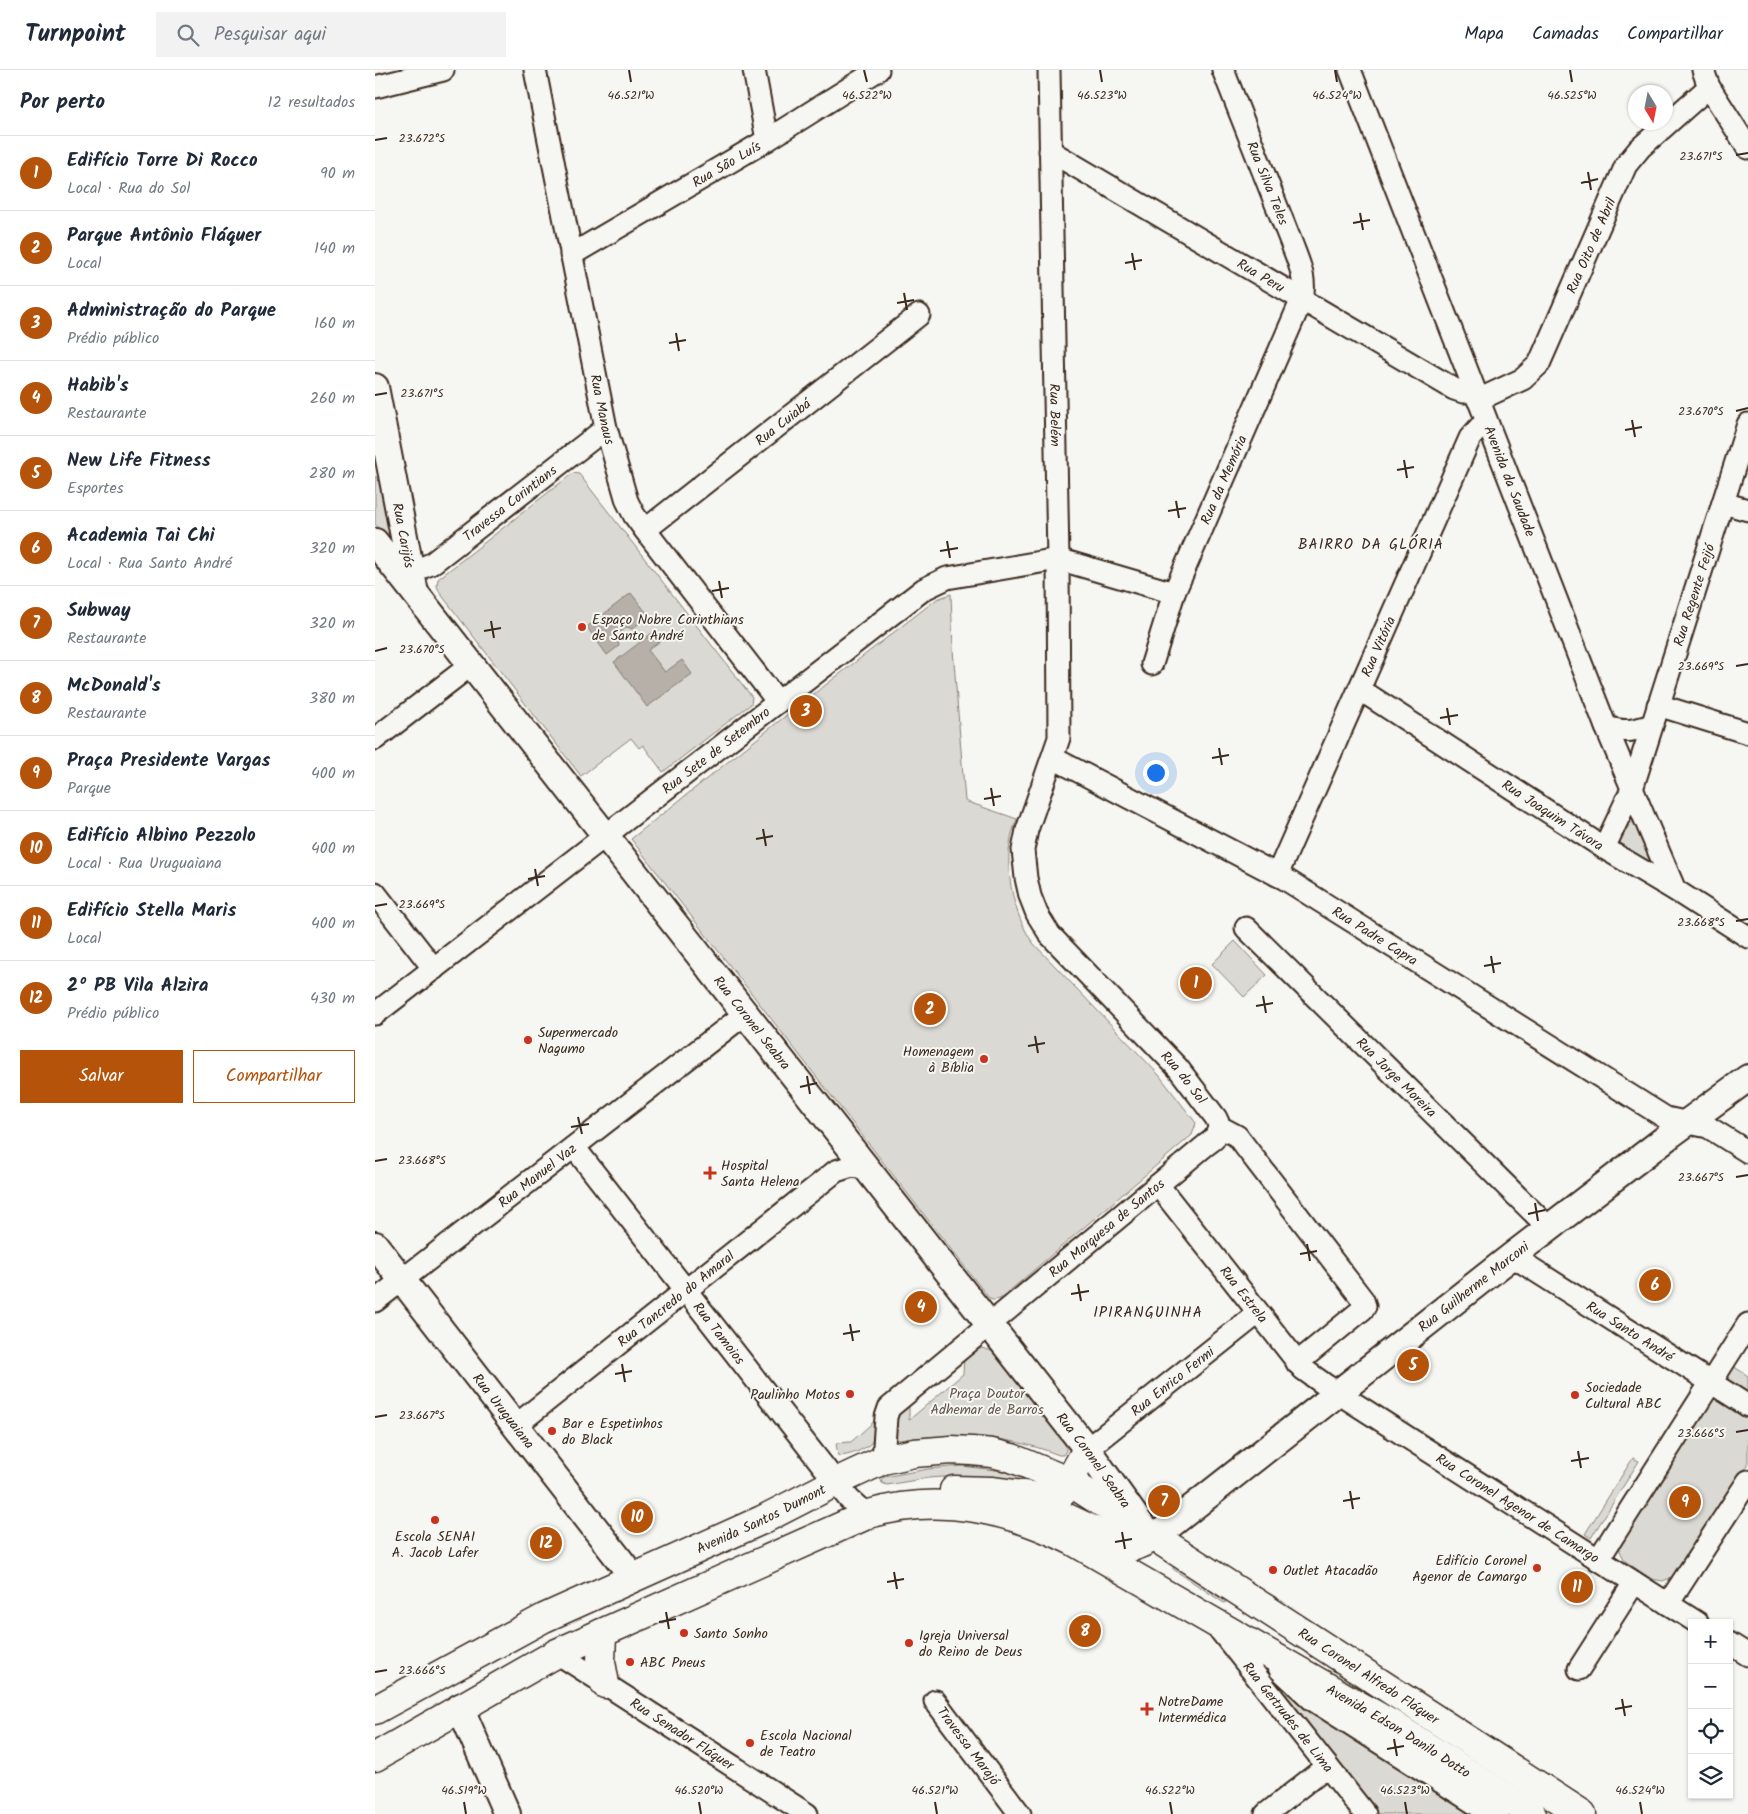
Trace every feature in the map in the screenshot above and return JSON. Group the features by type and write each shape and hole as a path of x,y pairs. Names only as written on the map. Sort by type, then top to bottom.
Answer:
{"highway":[{"path":"375,1757 557,1653 869,1514 915,1504 946,1491 955,1490 991,1491 1047,1498 1057,1497 1061,1495 1070,1482 1087,1449"},
{"name":"Avenida Santos Dumont","path":"375,1710 521,1630 633,1577 762,1520 883,1460 914,1453 951,1450 992,1453 1012,1458 1070,1482 1150,1533"},
{"path":"1014,1495 1127,1546 1135,1546 1150,1533"},
{"path":"915,1504 956,1505 983,1510 1017,1518 1055,1533 1109,1561 1263,1650"},
{"name":"Rua Coronel Alfredo Fláquer","path":"1150,1533 1582,1814"},
{"path":"633,1577 645,1593 663,1606"},
{"path":"521,1630 557,1653"},
{"path":"602,1633 601,1662 605,1684"},
{"name":"Avenida Edson Danilo Dotto","path":"1263,1650 1396,1727 1532,1814"},
{"path":"458,1665 454,1680 460,1708"}],"main road":[{"name":"Rua Carijós","path":"375,388 379,436 394,486 413,583"},
{"path":"375,468 385,473 394,486"},
{"name":"Rua Coronel Seabra","path":"375,542 413,583 471,665 1087,1449 1150,1533"},
{"name":"Rua Guilherme Marconi","path":"1150,1533 1338,1393 1670,1135 1689,1123 1748,1078"},
{"name":"Rua Uruguaiana","path":"375,1245 633,1577"},
{"path":"1263,1650 1313,1696 1496,1814"},
{"path":"460,1708 507,1814"}],"street":[{"path":"375,87 443,70"},
{"name":"Rua Manaus","path":"535,70 606,428 627,501 645,530 778,702"},
{"path":"754,70 767,140"},
{"name":"Rua São Luís","path":"571,255 767,140 878,70"},
{"name":"Rua Belém","path":"1049,70 1058,560 1059,738 1053,758"},
{"name":"Rua Silva Teles","path":"1223,70 1302,270 1305,285 1302,299"},
{"name":"Avenida da Saudade","path":"1350,70 1606,727 1675,890"},
{"path":"1706,78 1748,148"},
{"name":"Rua Oito de Abril","path":"1476,396 1523,379 1539,364 1626,165 1706,78"},
{"name":"Rua Peru","path":"1050,151 1454,389 1476,396"},
{"name":"Rua da Memória","path":"1153,664 1174,593 1302,299"},
{"name":"Rua Cuiabá","path":"645,530 919,315"},
{"name":"Rua Vitória","path":"1277,875 1470,438 1479,428 1487,423"},
{"name":"Rua Regente Feijó","path":"1604,848 1632,788 1748,424"},
{"name":"Travessa Corintians","path":"413,583 431,564 606,428"},
{"path":"1723,503 1748,510"},
{"name":"Rua Sete de Setembro","path":"375,1014 924,589 936,582 947,578 1058,560 1174,593"},
{"path":"375,739 471,665"},
{"name":"Rua Joaquim Távora","path":"1359,689 1604,848 1675,890 1748,937"},
{"path":"1658,705 1748,733"},
{"path":"1606,727 1621,732 1652,725"},
{"name":"Rua Padre Capra","path":"1053,758 1277,875 1662,1116 1713,1129 1748,1152"},
{"name":"Rua do Sol","path":"1053,758 1027,830 1024,844 1023,859 1026,878 1037,914 1056,941 1178,1068 1216,1118 1220,1127 1237,1136 1365,1303 1363,1309 1297,1362"},
{"path":"375,893 434,969"},
{"name":"Rua Jorge Moreira","path":"1246,928 1549,1228"},
{"name":"Rua Manuel Vaz","path":"375,1301 745,1014"},
{"name":"Rua Marquesa de Santos","path":"989,1325 1214,1139 1220,1127"},
{"path":"836,1171 843,1155 839,1133"},
{"name":"Rua Tamoios","path":"574,1147 849,1499 869,1514"},
{"name":"Rua Tancredo do Amaral","path":"515,1426 836,1171 852,1166 867,1168"},
{"name":"Rua Estrela","path":"1158,1185 1297,1362 1312,1376 1338,1393"},
{"name":"Rua Santo André","path":"1513,1256 1748,1406"},
{"name":"Rua Enrico Fermi","path":"1087,1449 1258,1313"},
{"path":"1598,1560 1748,1324"},
{"path":"883,1460 885,1417 889,1408 989,1325"},
{"name":"Rua Coronel Agenor de Camargo","path":"1338,1393 1692,1619"},
{"path":"1668,1604 1748,1480"},
{"path":"1579,1668 1634,1583"},
{"name":"Rua Gertrudes de Lima","path":"1213,1621 1365,1814"},
{"path":"1733,1646 1748,1655"},
{"name":"Rua Senador Fláquer","path":"557,1653 807,1814"},
{"name":"Travessa Marajó","path":"935,1701 1020,1814"},
{"path":"1266,1814 1327,1766"}],"green space":[{"name":"Espaço Nobre Corinthians de Santo André","path":"573,473 579,474 752,697 751,704 663,772 643,745 639,748 631,738 581,776 440,593 437,586 438,579"},
{"path":"375,476 380,480 391,529 388,534 382,533 375,524"},
{"path":"951,594 953,649 965,801 1017,819 1011,835 1009,851 1010,879 1016,907 1026,932 1033,943 1159,1075 1196,1123 1192,1135 1000,1299 992,1300 631,839 937,599"},
{"path":"1631,822 1637,824 1650,858 1649,862 1646,863 1621,847 1620,839"},
{"path":"1235,941 1267,975 1244,997 1212,964"},
{"name":"Praça Doutor Adhemar de Barros","path":"983,1348 994,1352 1000,1357 1058,1433 1066,1444 1066,1451 1063,1455 1019,1443 980,1437 940,1436 895,1439 893,1434 896,1415 909,1403 909,1420 963,1374 964,1356"},
{"path":"1733,1366 1748,1376 1748,1395 1728,1381 1726,1373"},
{"path":"1717,1397 1748,1415 1748,1465 1677,1575 1663,1581 1651,1579 1625,1561 1620,1551 1621,1543 1712,1398"},
{"path":"877,1419 876,1435 868,1446 848,1455 838,1456 836,1443 851,1442"},
{"path":"1633,1458 1639,1461 1591,1538 1585,1534"},
{"path":"962,1466 1003,1471 1045,1485 957,1476 928,1478 887,1485 882,1483 881,1480 884,1477 928,1469"},
{"path":"1173,1566 1226,1602 1224,1603 1173,1569"},
{"path":"1286,1694 1289,1694 1299,1704 1447,1800 1483,1814 1376,1814 1286,1700"}],"shaded area":[{"path":"631,593 649,616 632,629 627,627 617,635 619,646 607,655 587,627"},
{"path":"656,630 663,639 648,650 665,672 682,660 692,674 647,707 614,662"}],"place":[{"name":"Espaço Nobre Corinthians de Santo André","path":"582,627"},
{"name":"Administração do Parque","path":"806,711"},
{"name":"Edifício Torre Di Rocco","path":"1196,983"},
{"name":"Parque Antônio Fláquer","path":"930,1009"},
{"name":"Supermercado Nagumo","path":"528,1040"},
{"name":"Homenagem à Bíblia","path":"984,1059"},
{"name":"Hospital Santa Helena","path":"710,1173"},
{"name":"Academia Tai Chi","path":"1655,1285"},
{"name":"Habib's","path":"921,1307"},
{"name":"New Life Fitness","path":"1413,1365"},
{"name":"Paulinho Motos","path":"850,1394"},
{"name":"Sociedade Cultural ABC","path":"1575,1395"},
{"name":"Bar e Espetinhos do Black","path":"552,1431"},
{"name":"Subway","path":"1164,1501"},
{"name":"Praça Presidente Vargas","path":"1685,1502"},
{"name":"Edifício Albino Pezzolo","path":"637,1517"},
{"name":"Escola SENAI A. Jacob Lafer","path":"435,1520"},
{"name":"2º PB Vila Alzira","path":"546,1543"},
{"name":"Edifício Coronel Agenor de Camargo","path":"1537,1568"},
{"name":"Outlet Atacadão","path":"1273,1570"},
{"name":"Edifício Stella Maris","path":"1577,1587"},
{"name":"McDonald's","path":"1085,1631"},
{"name":"Santo Sonho","path":"684,1633"},
{"name":"Igreja Universal do Reino de Deus","path":"909,1643"},
{"name":"ABC Pneus","path":"630,1662"},
{"name":"NotreDame Intermédica","path":"1147,1709"},
{"name":"Escola Nacional de Teatro","path":"750,1743"}],"district":[{"name":"BAIRRO DA GLÓRIA","path":"1371,544"},
{"name":"IPIRANGUINHA","path":"1148,1312"}]}
